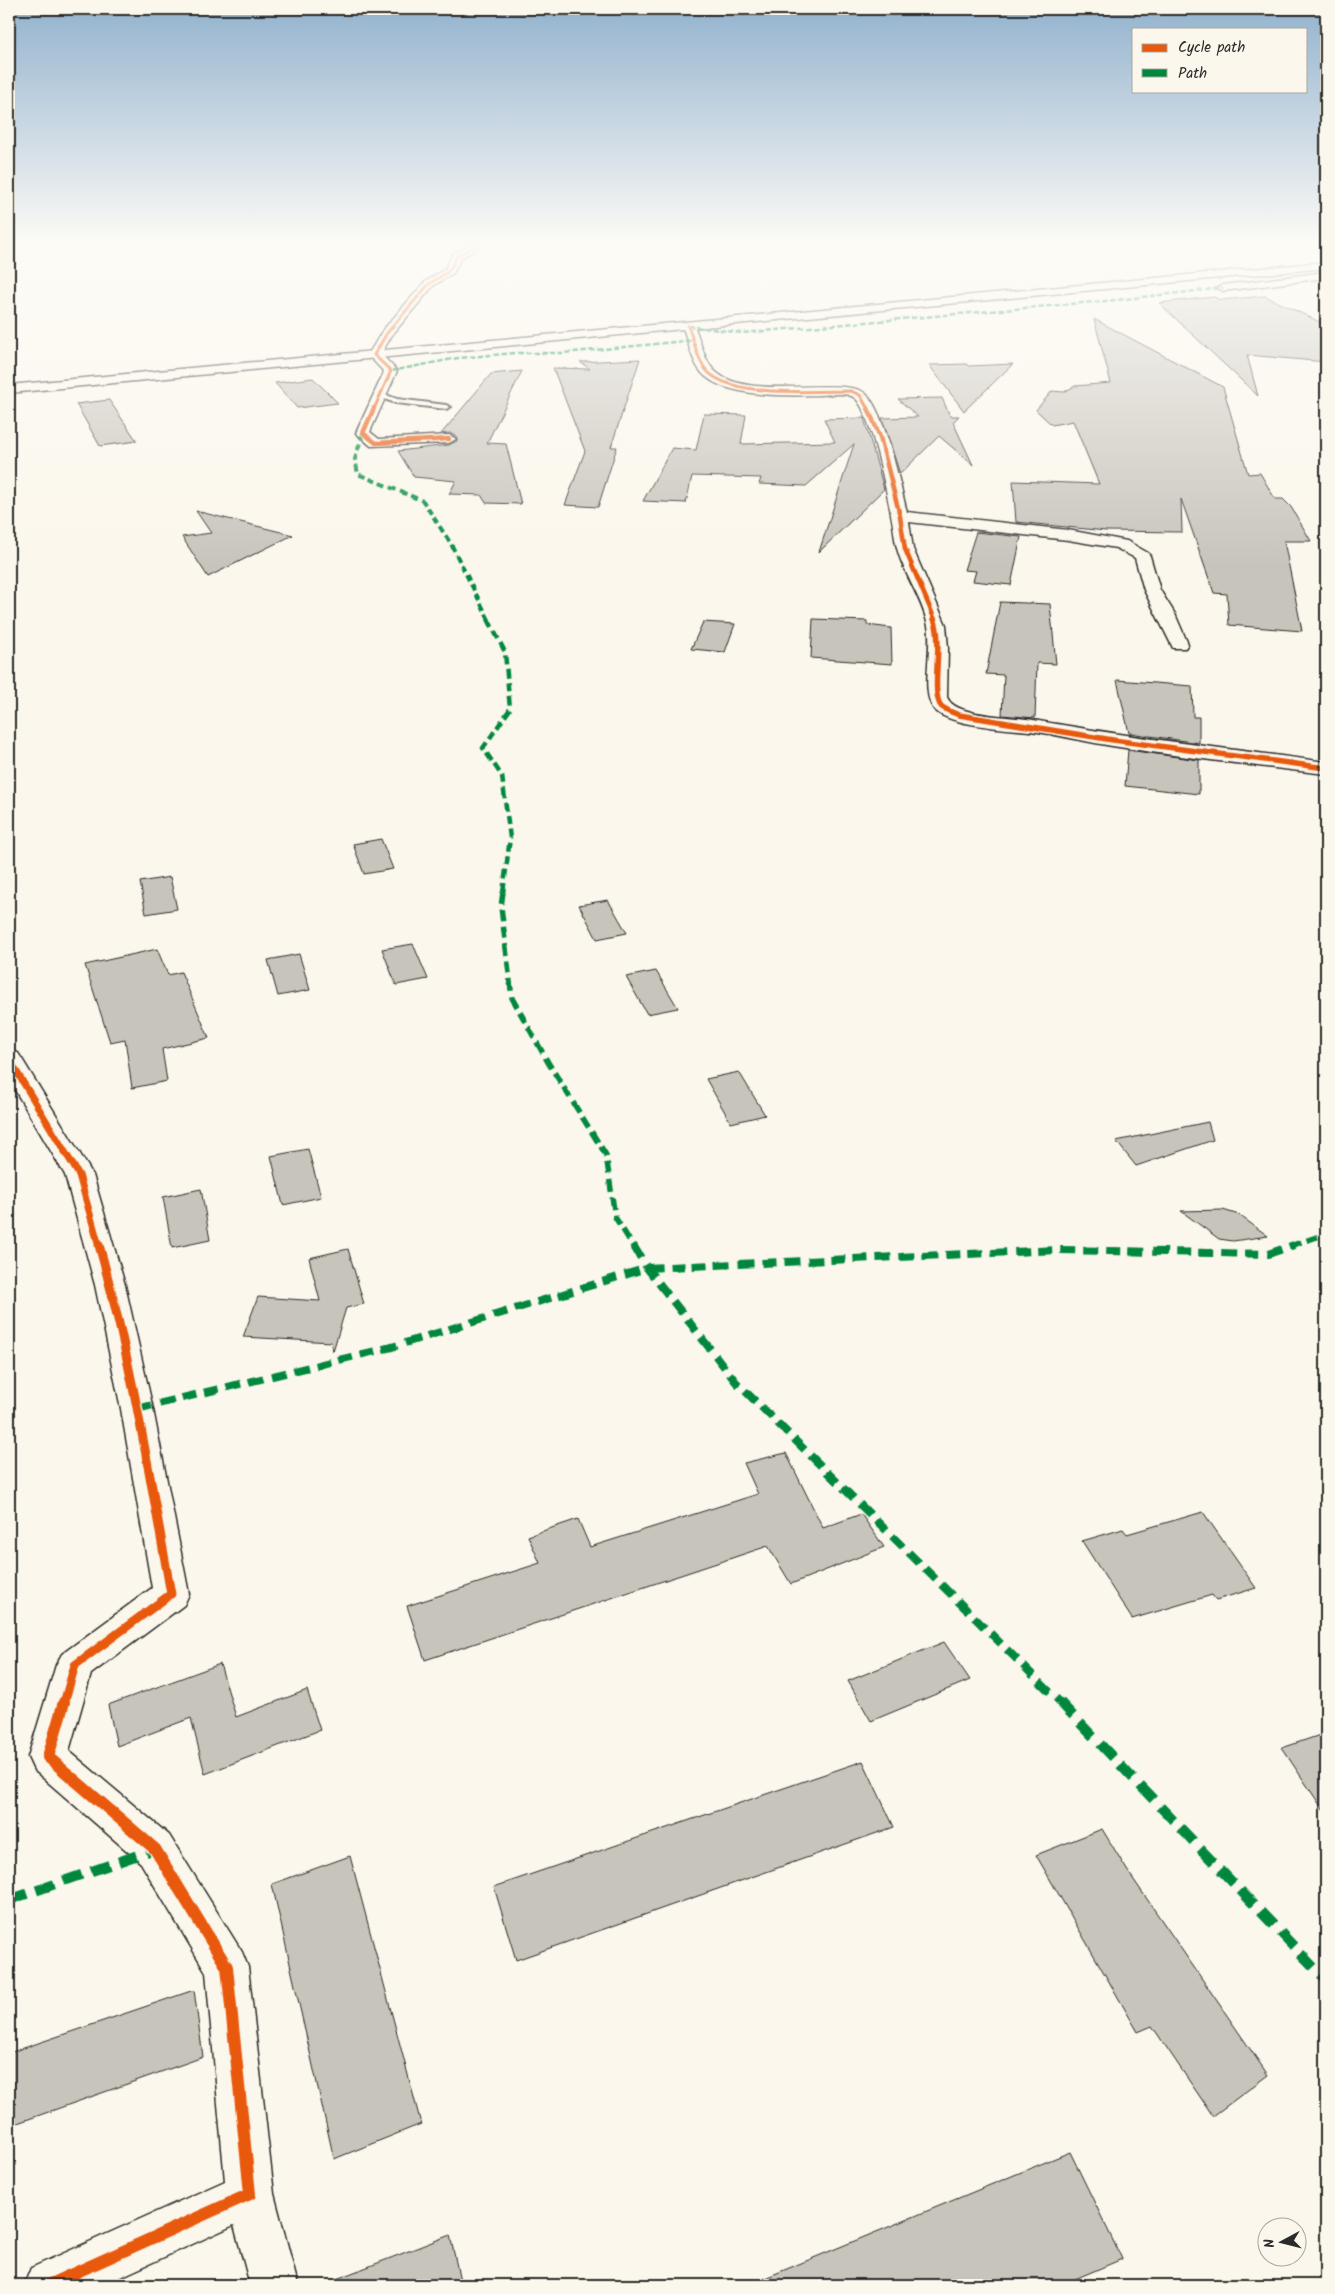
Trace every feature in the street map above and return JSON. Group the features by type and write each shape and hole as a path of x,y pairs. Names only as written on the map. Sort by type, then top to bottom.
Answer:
{"main road":[{"path":"9,389 406,352"},
{"path":"699,352 706,370 716,379 745,387 782,391 851,392 860,395 865,401 880,437 900,516 905,549 937,625 940,648 937,697 942,707 959,715 995,722 1326,768"},
{"path":"374,355 391,372 364,433 376,444 449,439"},
{"path":"900,516 1025,529 1121,544 1142,556 1152,590 1166,614 1179,644"},
{"path":"9,1059 79,1174 110,1285 135,1399 171,1594 75,1665 48,1757 155,1849 228,1967 250,2194 274,2285"},
{"path":"48,2285 250,2194"}],"lane":[{"path":"381,395 396,401 446,406"}],"building":[{"path":"1103,352 1157,352 1223,387 1248,474 1260,473 1275,499 1283,499 1291,507 1311,541 1284,541 1302,631 1229,625 1227,594 1214,593 1181,499 1182,532 1106,531 1016,522 1013,481 1099,484 1073,421 1052,425 1036,410 1052,391 1064,392 1075,386 1111,383"},
{"path":"1211,352 1326,352 1326,362 1247,355 1258,396"},
{"path":"640,359 611,447 617,447 598,507 565,505 585,451 553,368 590,369 580,362"},
{"path":"967,364 969,366 1013,364 964,411 929,365"},
{"path":"522,371 487,443 506,444 521,504 486,503 481,495 449,494 456,481 414,477 398,451 449,445 457,441 457,437 450,433 441,434 491,374"},
{"path":"313,378 338,403 297,408 275,383"},
{"path":"942,398 950,416 959,416 953,422 973,465 939,436 900,474 882,418 918,417 898,399"},
{"path":"109,400 137,441 100,446 76,404"},
{"path":"704,414 746,415 741,444 835,442 824,419 864,418 884,489 819,552 854,444 806,486 759,484 761,478 692,476 686,503 643,501 672,448 696,450"},
{"path":"196,511 293,535 208,577 182,537 211,533"},
{"path":"976,532 1021,537 1011,585 973,581 976,571 964,570"},
{"path":"1000,602 1050,604 1056,664 1037,663 1035,718 1002,715 1004,675 986,674"},
{"path":"813,619 867,621 867,625 891,628 892,664 811,658"},
{"path":"703,622 735,624 725,652 691,649"},
{"path":"1117,680 1192,686 1193,717 1199,717 1199,743 1129,733"},
{"path":"1128,750 1199,760 1199,794 1125,786"},
{"path":"381,839 393,869 364,874 353,844"},
{"path":"170,877 177,909 146,914 140,882"},
{"path":"608,900 627,933 597,939 579,905"},
{"path":"413,944 428,979 396,985 382,949"},
{"path":"157,949 168,975 181,972 209,1038 162,1049 167,1081 132,1088 125,1039 110,1042 85,965"},
{"path":"299,954 310,990 278,996 268,960"},
{"path":"656,971 678,1008 647,1014 626,977"},
{"path":"739,1072 765,1115 731,1123 706,1079"},
{"path":"1208,1122 1213,1140 1136,1166 1116,1141"},
{"path":"308,1149 321,1197 283,1205 271,1156"},
{"path":"201,1189 210,1240 172,1248 163,1197"},
{"path":"1223,1210 1239,1215 1268,1236 1233,1241 1219,1239 1181,1211"},
{"path":"348,1249 364,1304 346,1308 333,1351 331,1342 243,1337 258,1297 320,1301 309,1258"},
{"path":"786,1453 823,1528 861,1514 884,1547 791,1584 768,1546 425,1660 407,1606 540,1563 528,1536 578,1519 590,1547 758,1494 744,1463"},
{"path":"1203,1512 1256,1588 1216,1600 1212,1595 1132,1619 1082,1541 1123,1529 1127,1534"},
{"path":"944,1642 970,1680 871,1721 848,1681"},
{"path":"220,1664 236,1717 307,1690 320,1730 205,1774 191,1718 117,1746 108,1705"},
{"path":"1326,1733 1326,1814 1282,1748"},
{"path":"863,1761 894,1827 516,1960 494,1887"},
{"path":"1102,1829 1127,1870 1268,2075 1213,2116 1152,2026 1138,2032 1036,1855"},
{"path":"350,1856 421,2124 334,2159 272,1884"},
{"path":"194,1990 203,2057 9,2126 9,2053"},
{"path":"1070,2152 1122,2259 1061,2285 748,2285"},
{"path":"450,2235 461,2285 326,2285 326,2283"}],"marked path":[{"path":"391,371 458,358 515,353 574,352"},
{"path":"363,433 355,459 358,474 423,501 451,544 505,652 510,709 483,748 502,776 510,838 501,907 512,998 549,1064 606,1155 615,1217 647,1268 736,1382 1041,1682 1326,1980"},
{"path":"137,1409 392,1347 647,1268 1059,1250 1268,1254 1326,1234"},
{"path":"9,1900 155,1849"}],"cycle path":[{"path":"376,352 374,355 391,371 363,433 376,443 449,439"},
{"path":"698,352 708,372 720,380 736,386 797,392 851,391 860,395 865,401 880,437 900,516 905,549 937,625 939,648 937,697 942,707 959,715 995,722 1036,726 1113,740 1326,768"},
{"path":"9,1059 79,1175 110,1285 137,1409 171,1594 75,1665 48,1757 155,1849 227,1967 250,2194 48,2285"}]}
